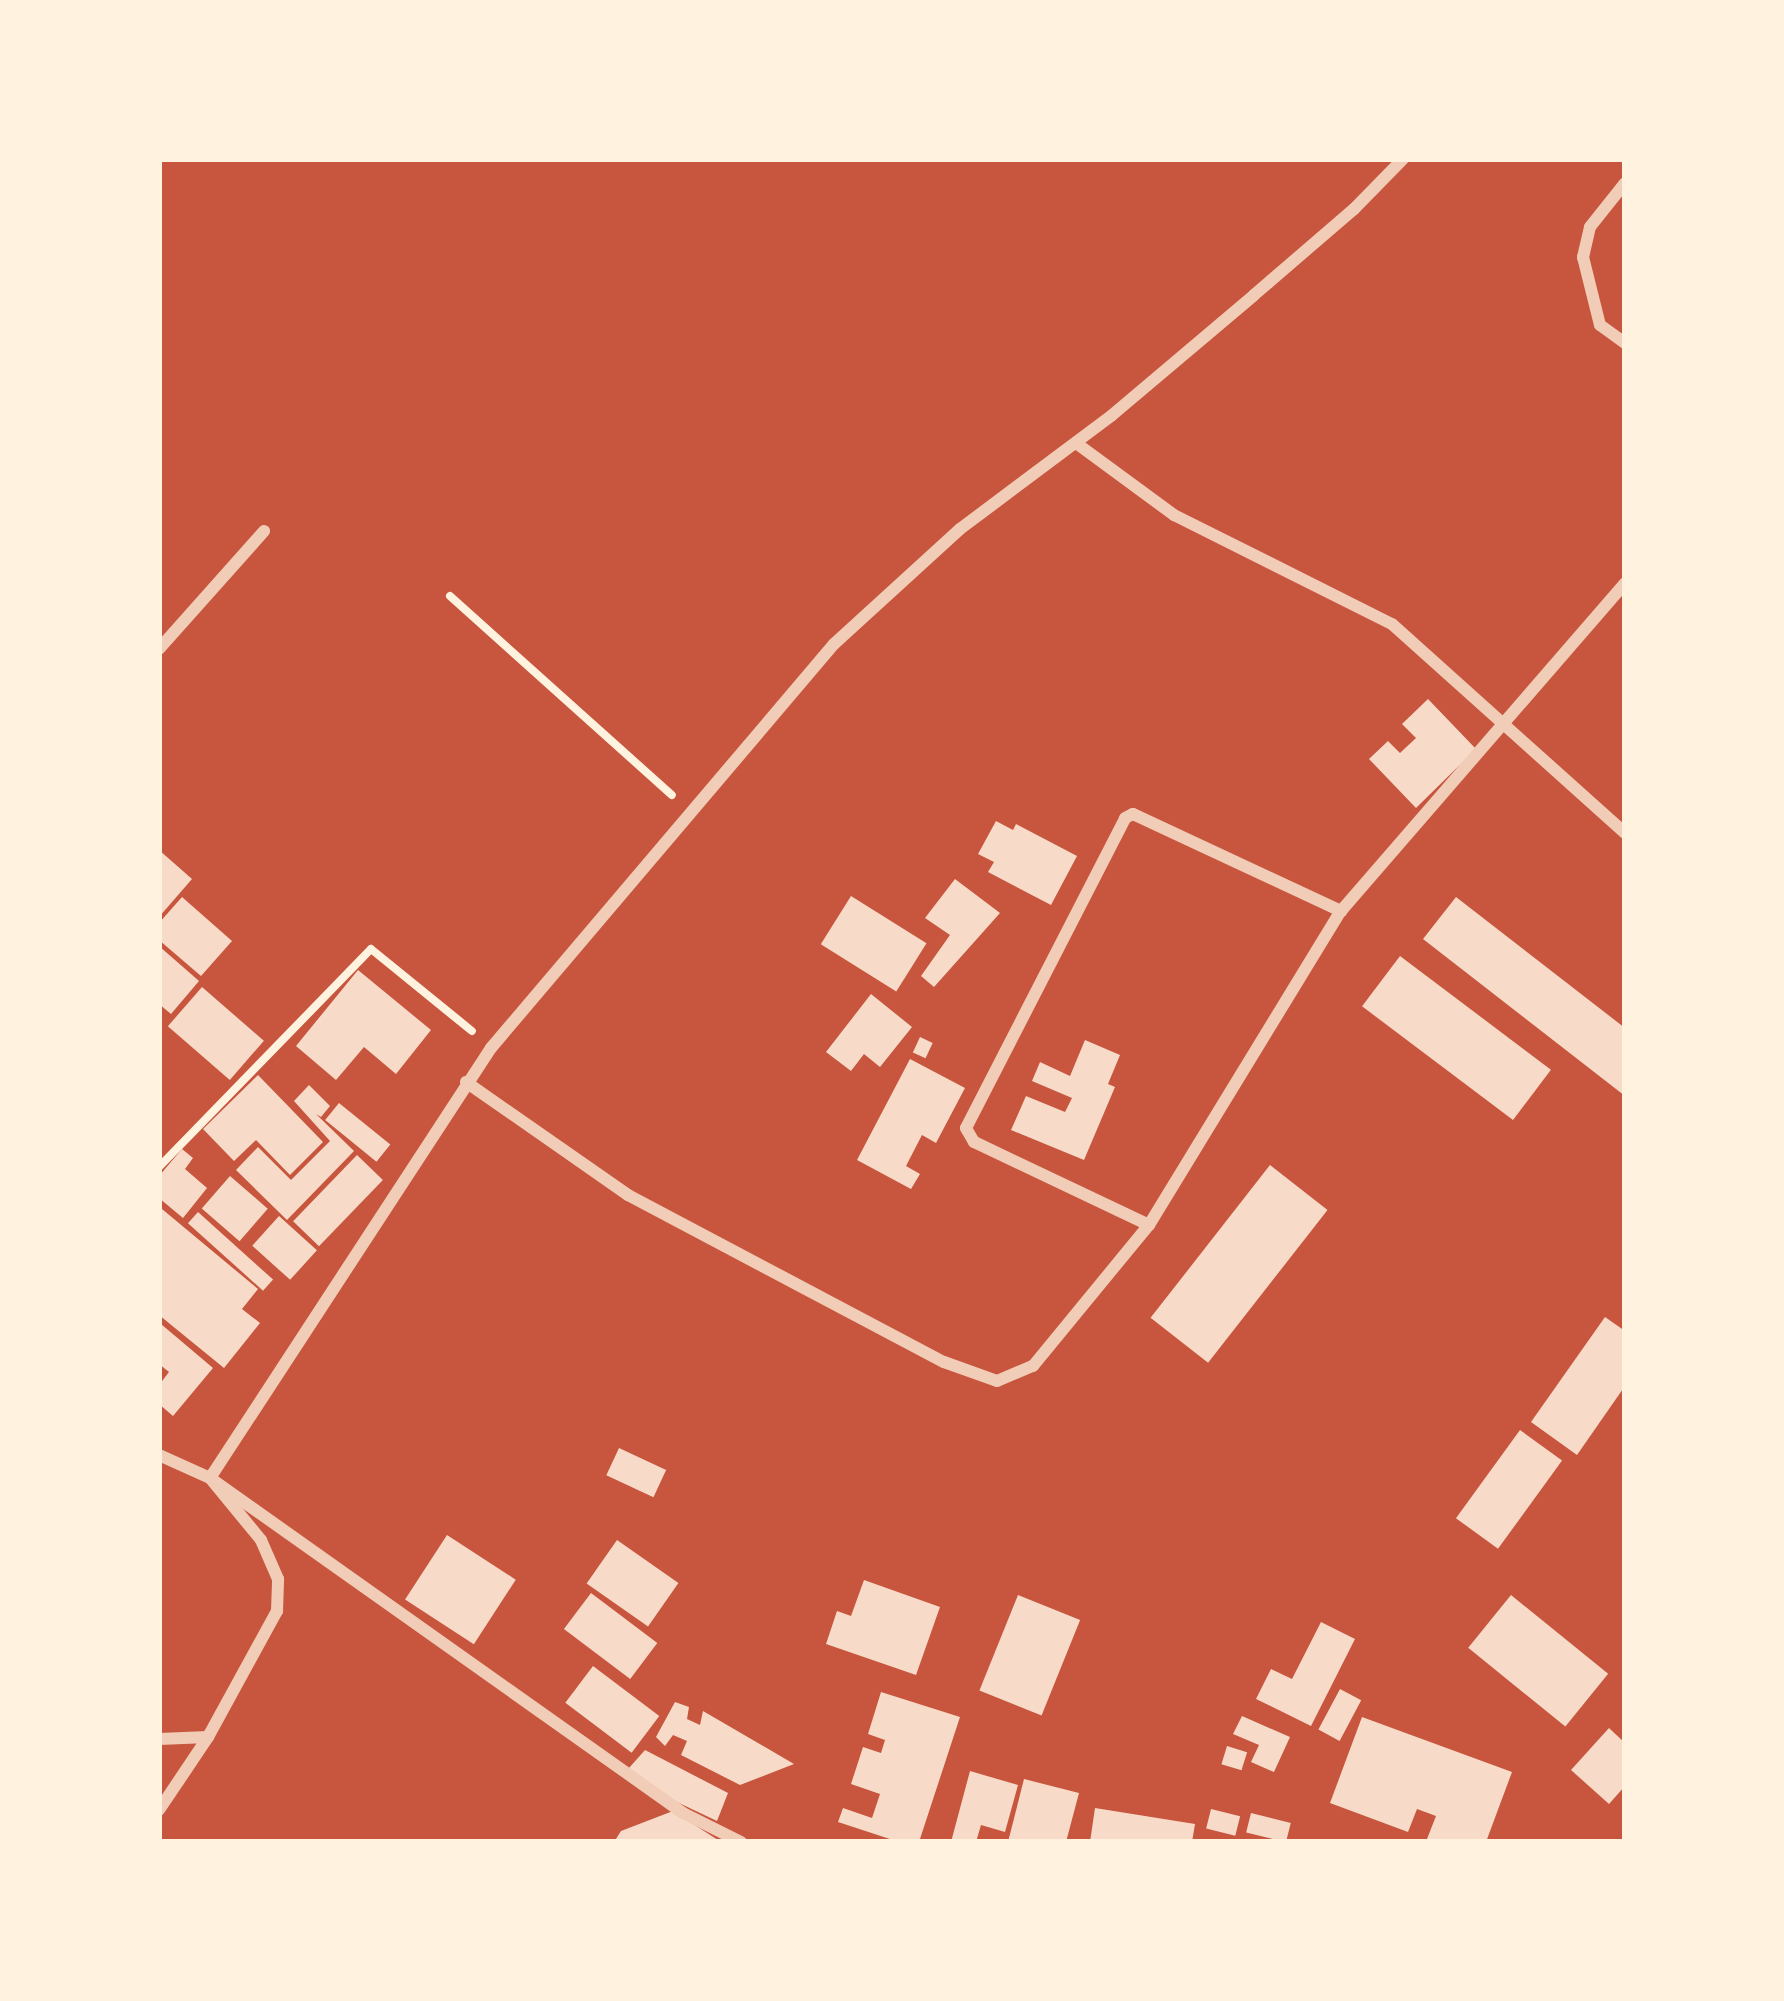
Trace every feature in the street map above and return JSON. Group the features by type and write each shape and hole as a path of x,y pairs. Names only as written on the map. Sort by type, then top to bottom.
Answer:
{"street":[{"path":"210,1478 491,1048 834,644 960,529 1076,442 1354,209 1403,159"},
{"path":"1625,183 1590,227 1583,257 1600,325 1625,343"},
{"path":"1076,442 1174,515 1392,624 1625,832"},
{"path":"159,649 264,531"},
{"path":"466,1082 628,1195 944,1362 997,1382 1034,1366 1149,1225 1341,911 1625,583"},
{"path":"1149,1225 974,1142 967,1127 1125,818 1133,814 1341,911"},
{"path":"159,1455 210,1478 683,1814 741,1842"},
{"path":"159,1810 262,1646 277,1611 278,1579 261,1540 210,1478"},
{"path":"159,1739 208,1737"}],"path":[{"path":"450,596 691,812"},
{"path":"159,1167 371,949 491,1048"}],"building":[{"path":"1428,699 1476,749 1416,808 1369,759 1388,741 1400,753 1416,738 1402,724"},
{"path":"996,821 1013,830 1016,824 1077,856 1051,905 988,872 994,862 978,854"},
{"path":"159,850 192,879 159,917"},
{"path":"955,879 1000,913 934,987 921,976 950,935 925,918"},
{"path":"851,896 926,943 896,992 821,944"},
{"path":"182,897 232,941 201,976 159,940 159,923"},
{"path":"1456,897 1625,1028 1625,1096 1423,939"},
{"path":"159,946 199,981 171,1014 159,1004"},
{"path":"1400,956 1551,1070 1513,1120 1362,1006"},
{"path":"358,970 431,1030 396,1074 364,1047 336,1080 296,1046"},
{"path":"202,987 264,1041 230,1080 168,1026"},
{"path":"871,994 912,1027 880,1067 864,1054 851,1071 826,1052"},
{"path":"920,1037 933,1043 926,1058 913,1052"},
{"path":"1085,1040 1120,1055 1108,1084 1115,1087 1084,1160 1011,1130 1026,1096 1065,1112 1072,1098 1032,1081 1040,1062 1070,1076"},
{"path":"910,1059 965,1088 936,1143 922,1135 906,1166 920,1174 911,1189 857,1160"},
{"path":"258,1075 323,1142 290,1175 256,1140 234,1161 203,1129"},
{"path":"309,1085 330,1106 321,1117 316,1114 354,1151 287,1220 236,1170 258,1147 291,1180 330,1141 294,1101"},
{"path":"339,1103 390,1145 376,1162 325,1120"},
{"path":"182,1149 193,1158 185,1169 207,1188 183,1218 159,1198 159,1176"},
{"path":"357,1155 383,1180 319,1246 293,1221"},
{"path":"1270,1165 1328,1210 1208,1363 1151,1318"},
{"path":"230,1176 268,1209 240,1241 202,1208"},
{"path":"162,1209 258,1289 242,1309 260,1323 224,1368 159,1315"},
{"path":"198,1212 273,1280 263,1291 188,1223"},
{"path":"279,1216 317,1250 290,1280 252,1246"},
{"path":"1605,1317 1625,1331 1625,1386 1577,1455 1531,1422"},
{"path":"161,1324 213,1368 173,1416 159,1404 159,1385 169,1372 159,1364"},
{"path":"1520,1430 1562,1461 1498,1549 1456,1518"},
{"path":"619,1448 666,1470 653,1497 606,1475"},
{"path":"447,1535 516,1580 474,1644 405,1600"},
{"path":"617,1540 678,1583 648,1626 587,1583"},
{"path":"864,1580 940,1607 916,1675 826,1644 837,1611 851,1616"},
{"path":"591,1593 657,1643 630,1679 564,1629"},
{"path":"1018,1595 1080,1620 1042,1716 979,1690"},
{"path":"1511,1595 1608,1674 1565,1727 1468,1648"},
{"path":"1321,1622 1355,1639 1311,1726 1256,1699 1271,1669 1292,1679"},
{"path":"593,1666 659,1716 632,1753 565,1703"},
{"path":"1340,1689 1361,1700 1340,1741 1318,1730"},
{"path":"881,1692 960,1717 919,1842 899,1842 838,1822 843,1808 872,1818 880,1794 851,1784 863,1747 881,1753 885,1740 868,1734"},
{"path":"675,1702 689,1707 687,1719 700,1725 703,1711 794,1764 740,1785 681,1755 687,1741 673,1735 665,1746 656,1737"},
{"path":"1242,1716 1290,1737 1274,1772 1251,1762 1259,1745 1233,1734"},
{"path":"1362,1717 1512,1772 1486,1842 1427,1839 1436,1816 1417,1809 1408,1832 1330,1803"},
{"path":"1609,1728 1625,1743 1625,1786 1609,1804 1571,1770"},
{"path":"1227,1746 1247,1752 1242,1770 1221,1764"},
{"path":"645,1750 728,1793 717,1821 660,1794 629,1768"},
{"path":"970,1771 1018,1785 1005,1832 981,1825 976,1842 951,1842"},
{"path":"1024,1779 1079,1793 1066,1842 1008,1842"},
{"path":"1095,1808 1195,1824 1192,1842 1090,1842"},
{"path":"1211,1809 1240,1816 1235,1836 1206,1828"},
{"path":"673,1811 721,1842 614,1842 621,1831"},
{"path":"1251,1813 1291,1823 1286,1842 1246,1832"}]}
